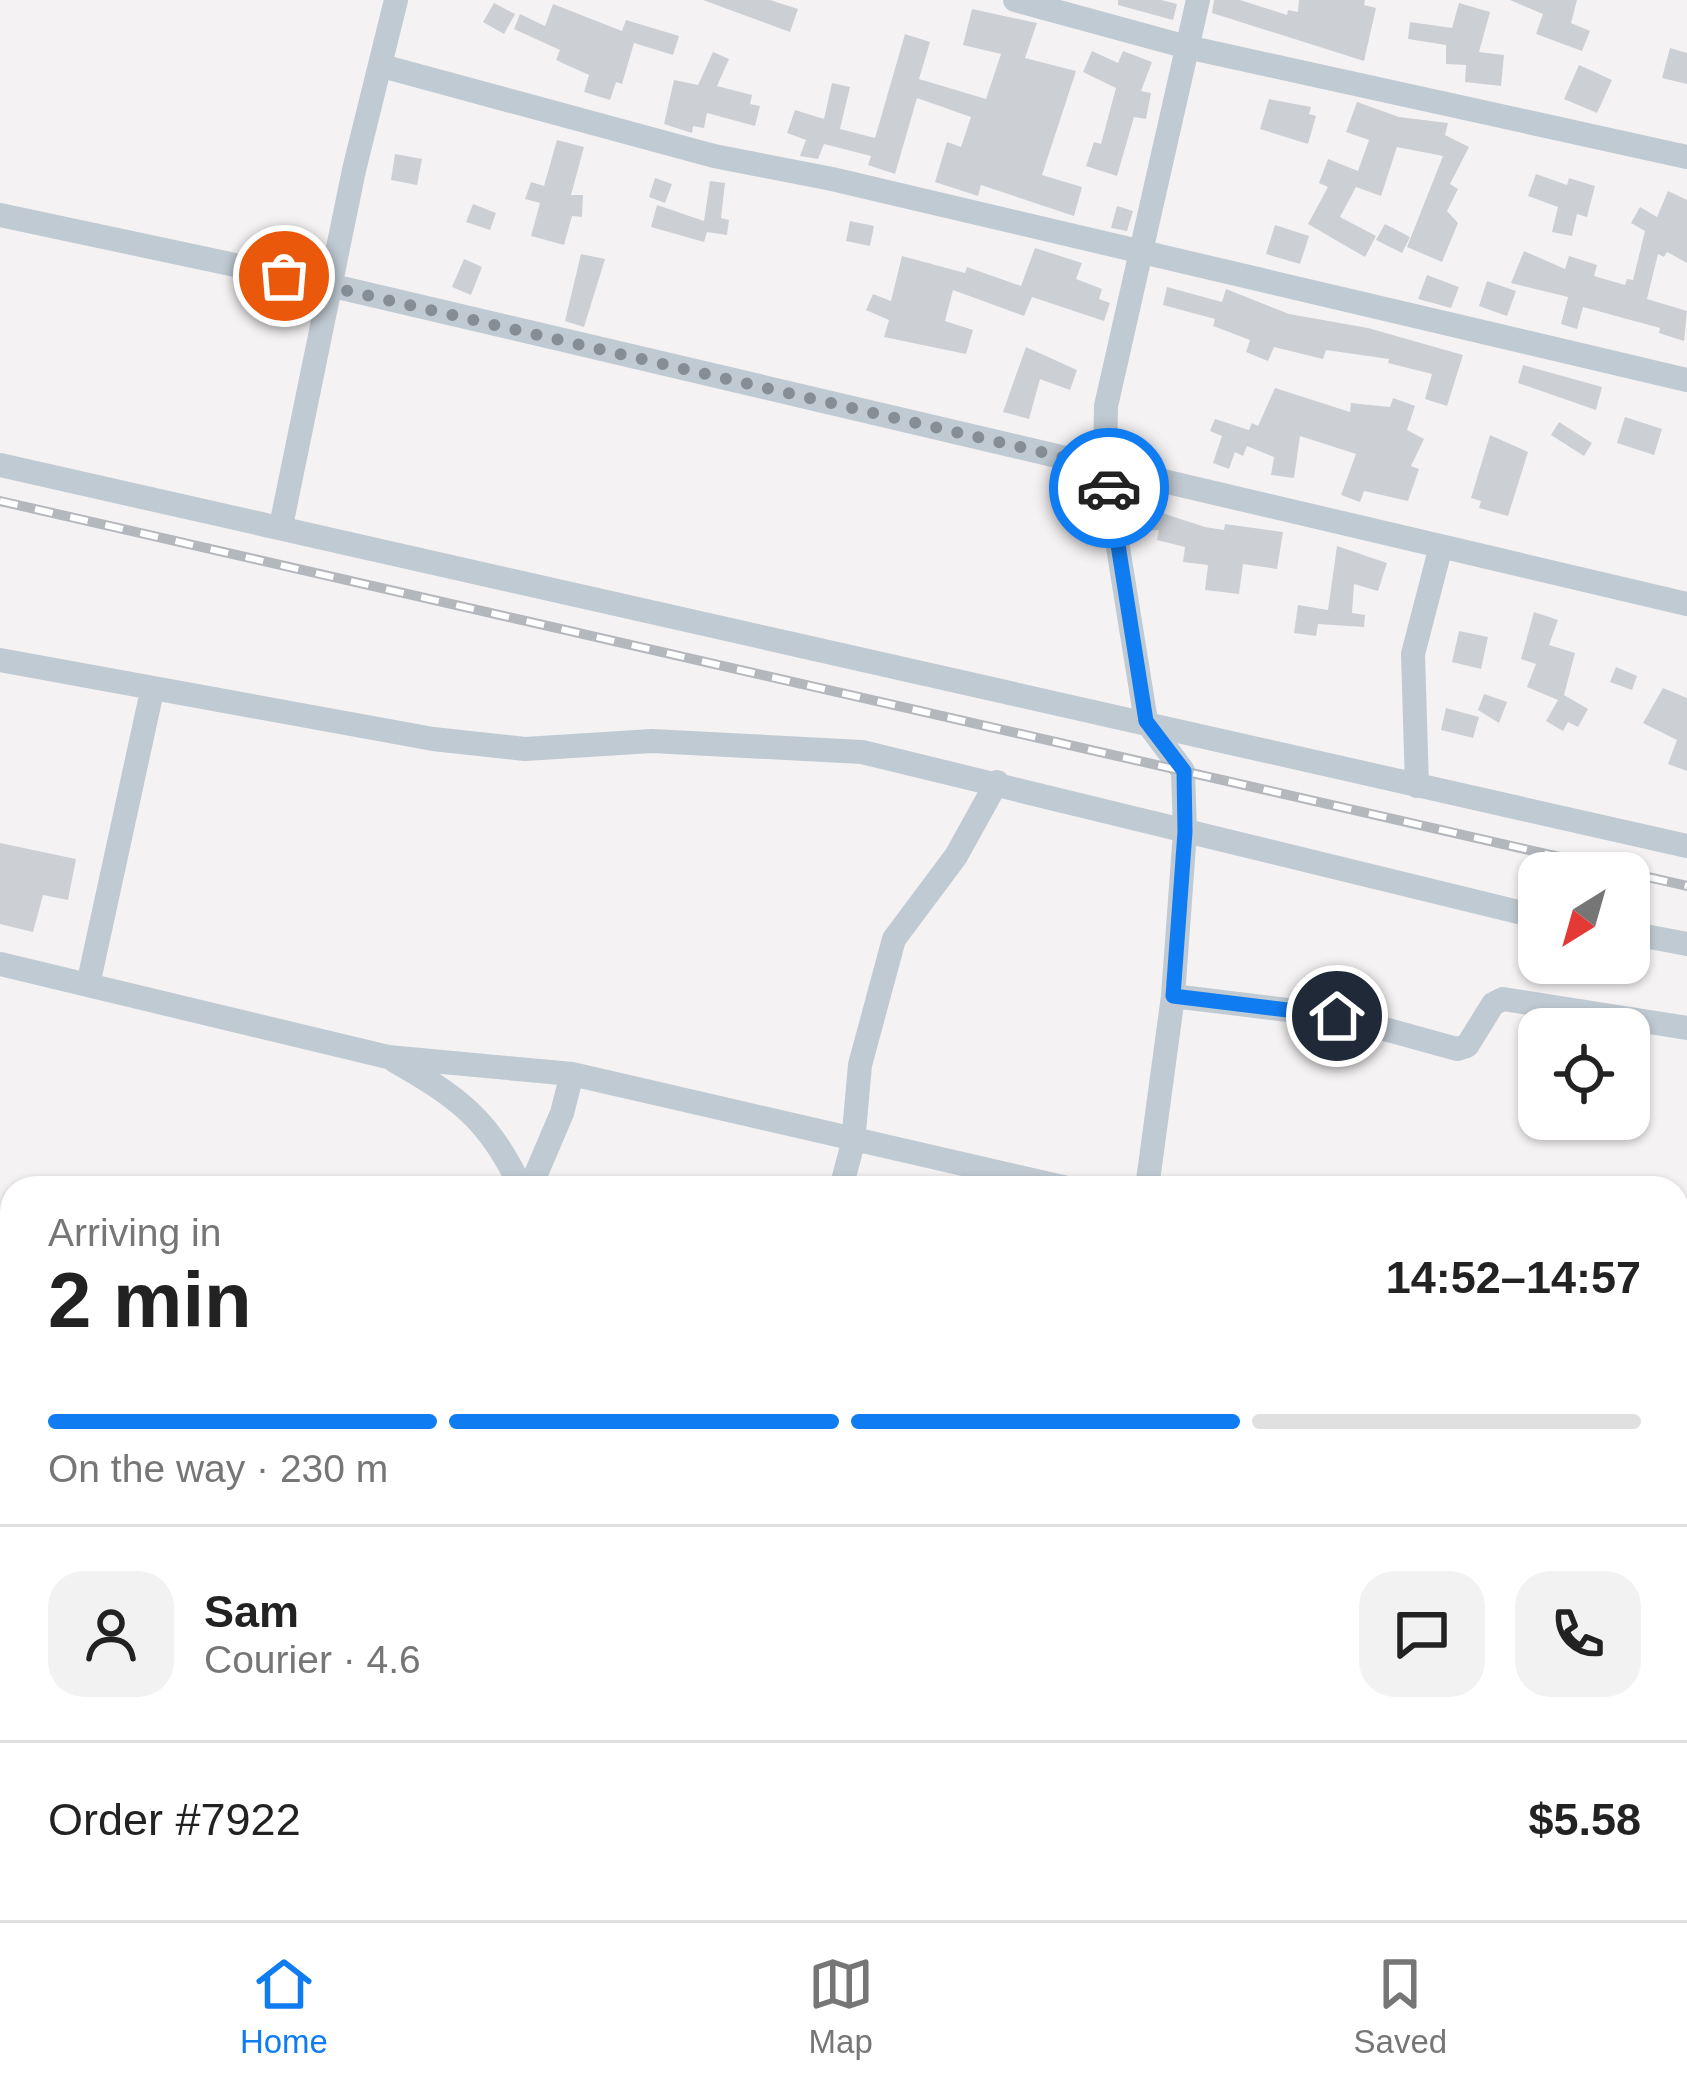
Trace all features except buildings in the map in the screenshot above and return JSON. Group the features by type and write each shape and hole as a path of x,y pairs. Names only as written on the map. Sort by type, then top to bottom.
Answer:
{"street":[{"path":"281,526 329,285 396,0"},
{"path":"1015,0 1187,47 1687,157"},
{"path":"1149,1176 1173,996 1185,832 1184,771 1146,721 1106,467 1106,406 1198,0"},
{"path":"382,66 714,156 832,178 1140,255 1687,380"},
{"path":"0,215 329,285 1687,604"},
{"path":"0,465 1687,846"},
{"path":"1417,787 1413,654 1441,546"},
{"path":"0,660 433,740 525,749 652,741 862,752 1518,912"},
{"path":"88,985 152,691"},
{"path":"844,1176 853,1143 860,1065 894,939 956,856 997,782"},
{"path":"1650,937 1687,944"},
{"path":"0,964 388,1057 572,1074 1010,1176"},
{"path":"1173,996 1337,1016 1457,1049 1467,1046 1503,999 1687,1028"},
{"path":"388,1057 451,1094 480,1119 518,1176"},
{"path":"531,1176 562,1113 572,1074"}],"railway":[{"path":"0,501 1687,886"}],"way so far":[{"path":"284,276 1106,467 1109,488"}],"route":[{"path":"1109,488 1146,721 1184,771 1185,832 1173,996 1337,1016"}]}
